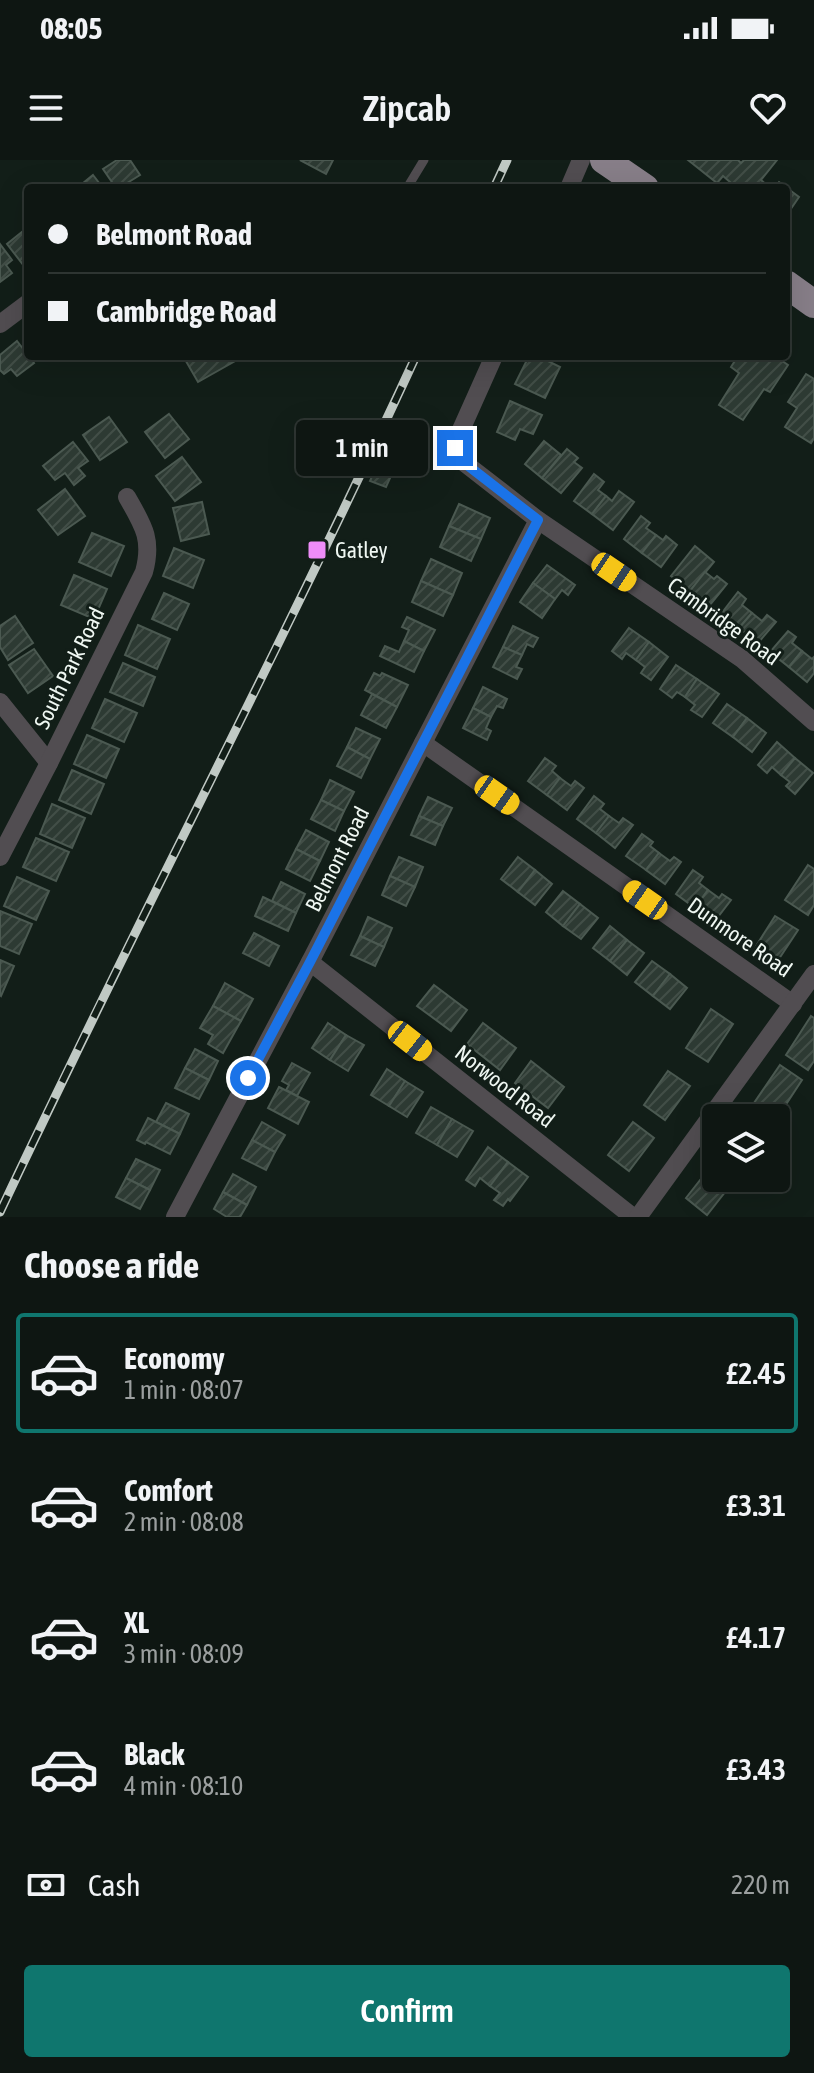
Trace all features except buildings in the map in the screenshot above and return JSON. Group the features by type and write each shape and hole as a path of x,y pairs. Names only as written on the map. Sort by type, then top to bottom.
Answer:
{"main road":[{"path":"604,160 639,184"},
{"path":"790,287 814,304"}],"street":[{"path":"571,184 581,160"},
{"path":"0,324 24,306"},
{"name":"Cambridge Road","path":"492,360 458,436 455,448 462,461 538,520 742,659 814,722"},
{"name":"South Park Road","path":"0,857 144,572 149,548 147,536 127,497"},
{"name":"Belmont Road","path":"175,1217 538,520"},
{"path":"0,702 49,763"},
{"name":"Dunmore Road","path":"423,743 793,1004"},
{"name":"Norwood Road","path":"310,962 635,1217"},
{"path":"635,1217 814,974"}],"lane":[{"path":"409,184 424,160"}],"railway":[{"path":"496,184 507,160"},
{"path":"0,1212 414,360"}],"place":[{"name":"Gatley","path":"317,550"}],"route":[{"path":"248,1078 538,520 462,461 455,448"}]}
